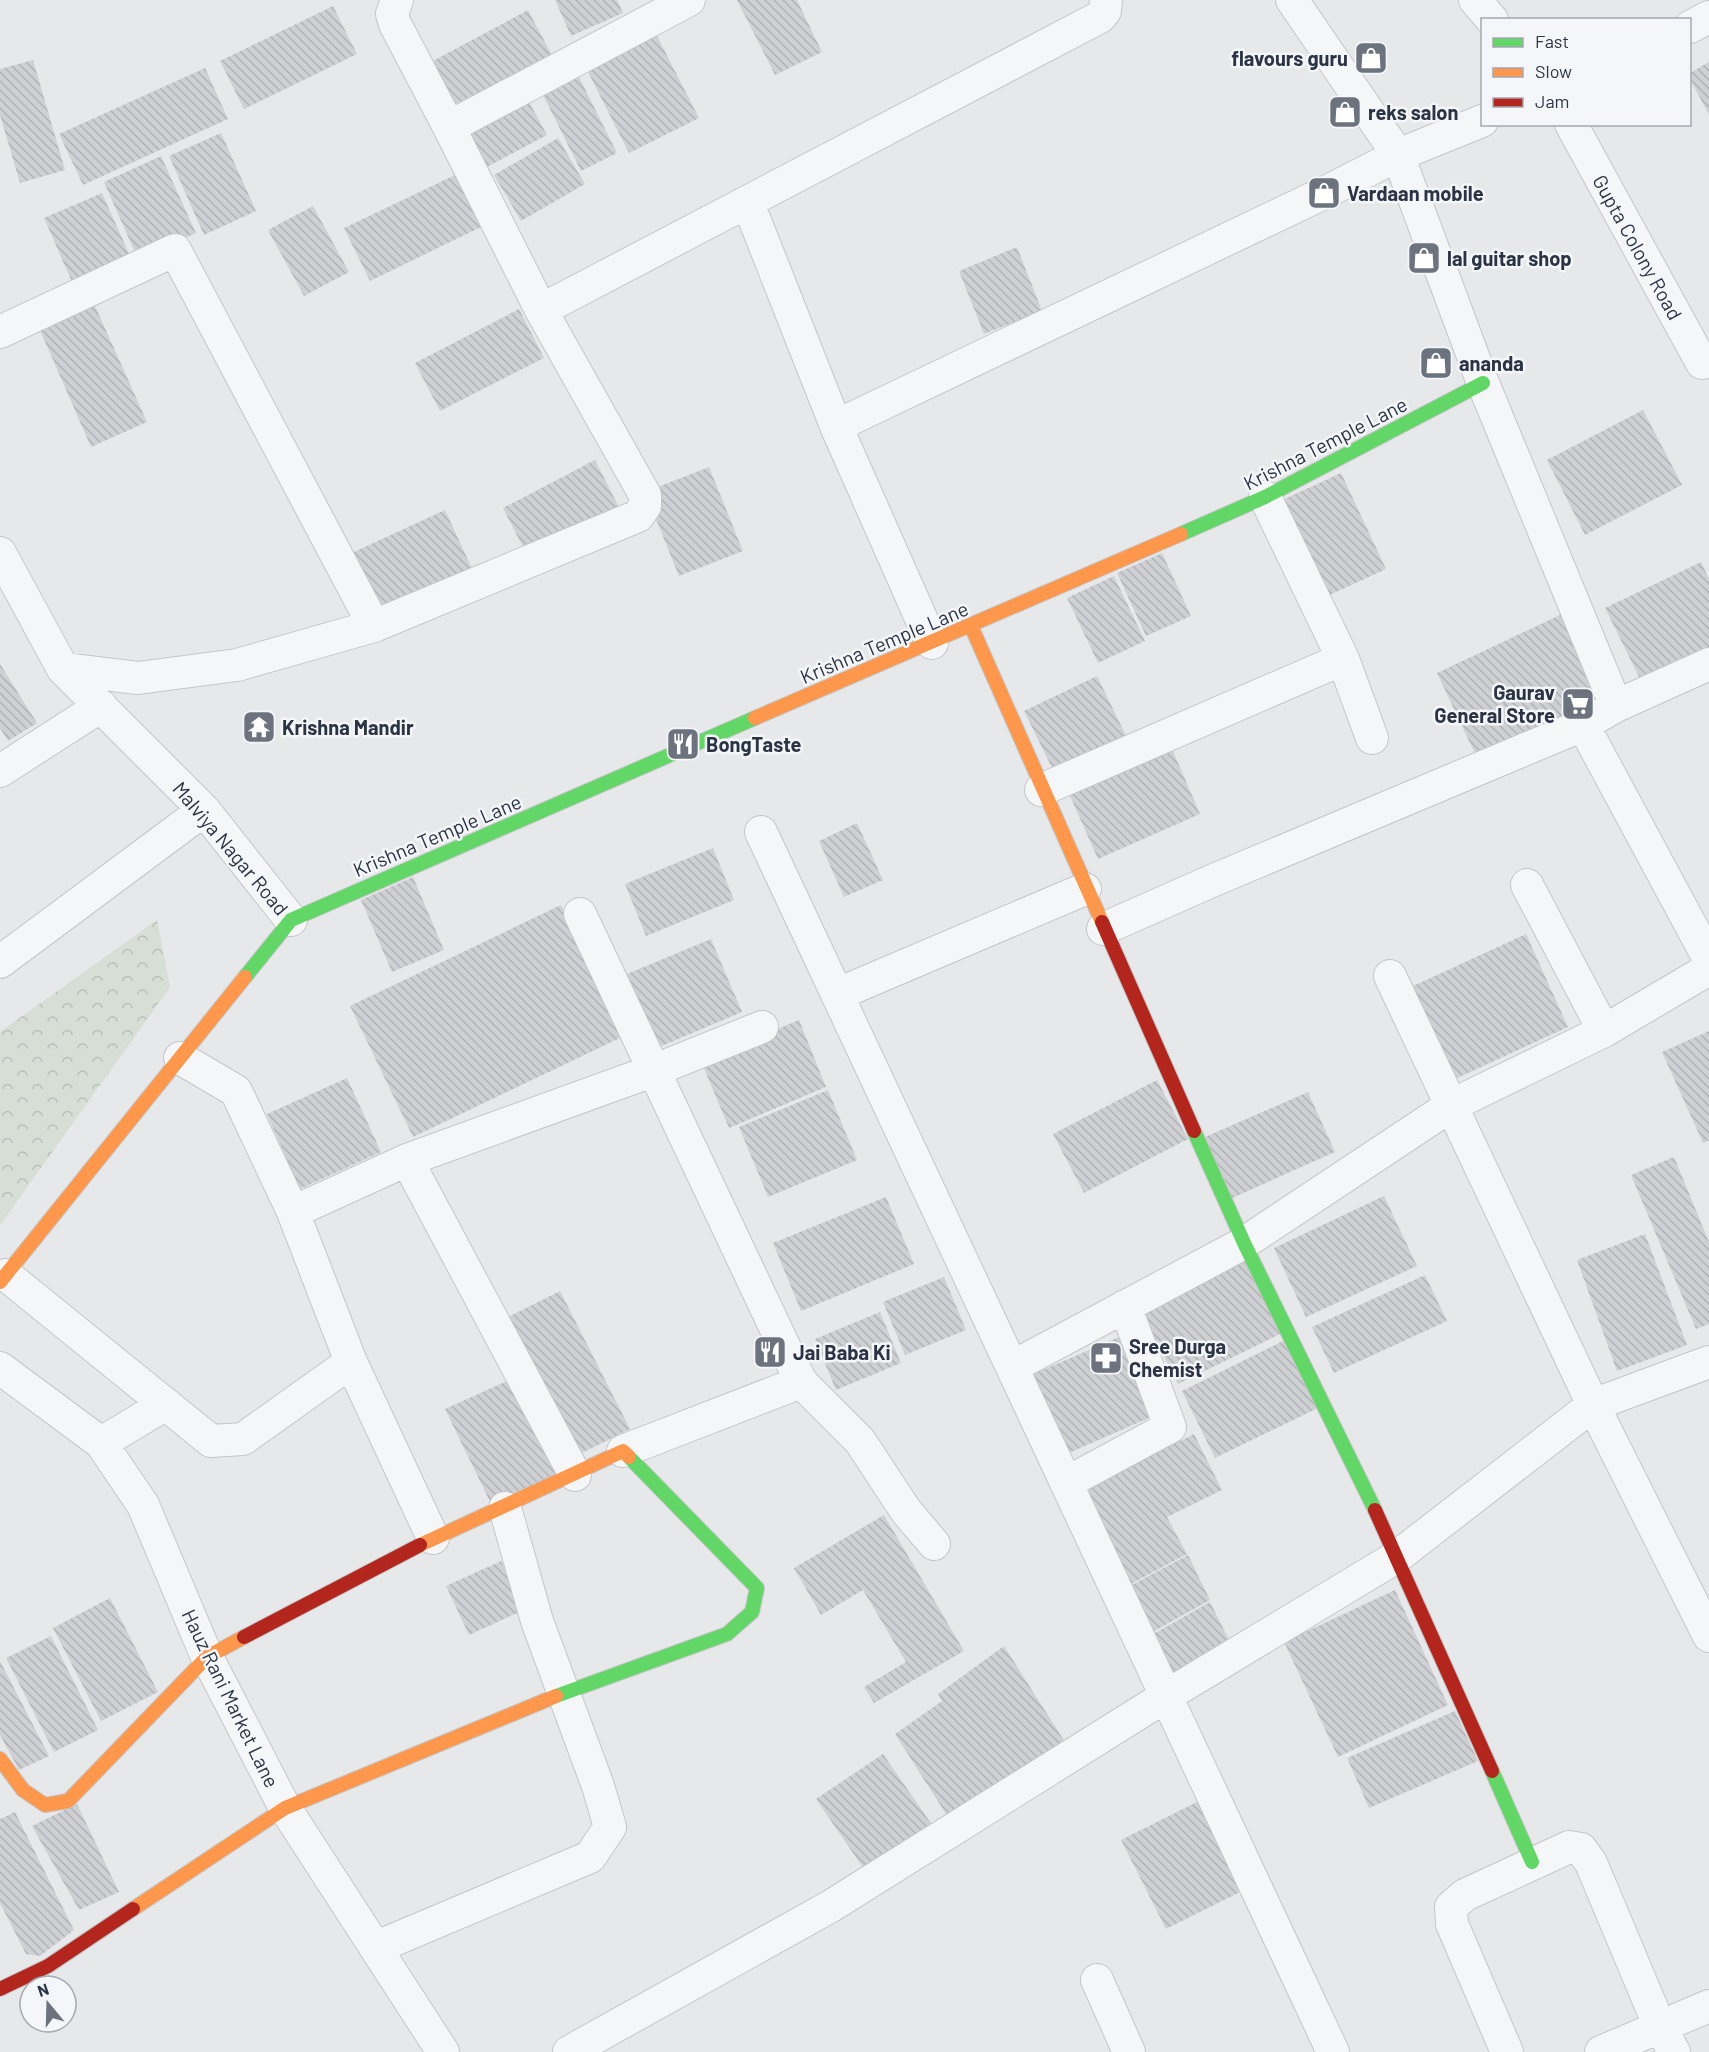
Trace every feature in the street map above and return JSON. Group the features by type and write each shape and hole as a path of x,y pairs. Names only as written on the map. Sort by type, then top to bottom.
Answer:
{"street":[{"path":"63,669 138,678 237,665 374,626 638,516 642,511 645,495 542,310 395,24 392,14 397,0"},
{"path":"449,128 689,0"},
{"path":"542,310 667,242 748,203 1100,17 1105,11 1106,0"},
{"path":"1475,0 1490,18"},
{"path":"1298,2 1398,155 1483,383 1616,705"},
{"path":"1691,26 1709,17"},
{"path":"836,426 1324,194 1398,155 1481,121"},
{"name":"Gupta Colony Road","path":"1572,126 1702,363 1709,360"},
{"path":"748,203 836,426 932,643"},
{"path":"0,332 175,250 374,626"},
{"name":"Krishna Temple Lane","path":"291,920 1265,497 1483,383"},
{"path":"1265,497 1343,659 1372,738"},
{"name":"Malviya Nagar Road","path":"0,553 63,669 204,810 291,920 3,1279"},
{"path":"971,626 1041,790 1244,1243 1398,1556 1532,1862"},
{"path":"1041,790 1343,659"},
{"path":"1103,929 1583,725 1616,705 1709,664"},
{"path":"0,771 101,706"},
{"path":"1583,725 1709,959"},
{"path":"0,962 204,810"},
{"path":"761,832 1333,2052"},
{"path":"1527,885 1604,1031"},
{"path":"838,994 1085,889"},
{"path":"580,914 801,1382 860,1441 906,1511 934,1544"},
{"path":"1012,1367 1244,1243 1452,1105 1604,1031 1709,969"},
{"path":"1390,976 1593,1405 1709,1636"},
{"path":"293,1212 407,1160 655,1070 762,1027"},
{"path":"180,1058 236,1091 293,1212 351,1362 433,1538"},
{"path":"407,1160 575,1475"},
{"path":"3,1279 166,1404 210,1441 243,1439 351,1362"},
{"path":"1066,1483 1170,1427 1125,1306"},
{"path":"569,2052 831,1906 1166,1696 1398,1556 1593,1405 1709,1362"},
{"name":"Hauz Rani Market Lane","path":"0,1368 101,1443 143,1505 207,1657 285,1808 443,2052"},
{"path":"0,1759 23,1790 45,1805 68,1801 207,1657 433,1538 505,1508 623,1451 801,1382"},
{"path":"101,1443 166,1404"},
{"path":"0,1989 48,1966 285,1808 564,1693 727,1634 752,1612 757,1588 623,1451"},
{"path":"377,1947 590,1857 610,1827 598,1786 537,1621 505,1508"},
{"path":"1507,2052 1452,1924 1451,1907 1465,1895 1532,1862 1569,1847 1581,1849 1591,1863 1659,2025 1674,2052"},
{"path":"1097,1980 1129,2052"},
{"path":"1601,2052 1659,2025 1709,2006"}],"green space":[{"path":"157,920 170,987 0,1225 0,1032"}],"building":[{"path":"555,0 617,0 623,13 571,36"},
{"path":"737,0 797,0 822,52 775,75"},
{"path":"333,6 357,54 244,109 220,61"},
{"path":"528,10 555,61 455,112 429,63"},
{"path":"656,34 699,118 629,153 586,68"},
{"path":"33,60 65,170 20,183 0,115 0,69"},
{"path":"1709,62 1709,115 1691,81 1691,72"},
{"path":"205,68 228,119 83,185 59,134"},
{"path":"579,77 617,153 581,171 543,95"},
{"path":"528,100 547,135 483,169 464,134"},
{"path":"221,133 256,211 204,235 169,156"},
{"path":"558,138 585,184 521,221 494,175"},
{"path":"161,156 196,233 138,259 104,182"},
{"path":"455,175 481,227 370,281 344,228"},
{"path":"102,193 134,265 76,291 44,218"},
{"path":"313,206 349,272 304,296 268,230"},
{"path":"1017,247 1042,311 984,334 959,271"},
{"path":"91,297 147,422 91,447 36,321"},
{"path":"519,309 544,358 440,411 415,363"},
{"path":"1643,410 1682,485 1585,535 1547,460"},
{"path":"595,460 622,513 530,561 503,508"},
{"path":"709,467 743,551 679,576 645,492"},
{"path":"1341,473 1386,569 1325,597 1280,501"},
{"path":"445,510 475,575 373,622 343,557"},
{"path":"1162,553 1191,616 1146,636 1117,573"},
{"path":"1701,562 1709,579 1709,656 1644,687 1605,608"},
{"path":"1114,576 1145,641 1098,663 1067,598"},
{"path":"1562,614 1602,700 1477,758 1437,673"},
{"path":"0,664 37,723 8,741 0,728"},
{"path":"1097,676 1129,742 1057,778 1024,711"},
{"path":"1170,744 1200,814 1098,859 1067,789"},
{"path":"857,823 883,880 844,897 819,841"},
{"path":"713,848 734,900 646,936 625,884"},
{"path":"413,877 444,950 392,972 361,900"},
{"path":"561,905 624,1036 413,1137 350,1006"},
{"path":"1526,934 1568,1027 1453,1080 1411,987"},
{"path":"711,939 742,1012 657,1048 627,974"},
{"path":"799,1020 826,1087 729,1128 701,1061"},
{"path":"1709,1031 1709,1140 1703,1143 1662,1052"},
{"path":"347,1078 381,1152 300,1189 267,1114"},
{"path":"1157,1080 1188,1139 1084,1193 1053,1134"},
{"path":"828,1090 857,1160 768,1197 739,1127"},
{"path":"1308,1092 1335,1152 1230,1199 1203,1138"},
{"path":"1674,1157 1709,1242 1709,1324 1696,1329 1631,1175"},
{"path":"1384,1196 1417,1266 1306,1317 1274,1248"},
{"path":"886,1197 914,1264 801,1311 773,1243"},
{"path":"1645,1234 1687,1345 1617,1371 1577,1260"},
{"path":"1246,1257 1284,1332 1178,1384 1140,1309"},
{"path":"1425,1275 1447,1321 1334,1373 1312,1327"},
{"path":"944,1277 966,1330 905,1355 883,1302"},
{"path":"560,1291 630,1429 576,1456 506,1318"},
{"path":"880,1312 901,1363 836,1390 815,1339"},
{"path":"1126,1334 1160,1413 1062,1456 1029,1376"},
{"path":"1285,1340 1318,1408 1215,1458 1182,1391"},
{"path":"509,1380 556,1474 492,1506 445,1409"},
{"path":"1194,1434 1222,1490 1167,1517 1187,1554 1127,1586 1078,1492"},
{"path":"884,1515 964,1651 874,1703 864,1687 906,1662 863,1590 821,1615 794,1568"},
{"path":"1188,1555 1210,1600 1149,1634 1128,1587"},
{"path":"501,1561 524,1610 469,1635 446,1586"},
{"path":"1395,1590 1448,1705 1338,1757 1284,1642"},
{"path":"110,1598 158,1692 101,1721 53,1628"},
{"path":"1210,1602 1230,1642 1170,1681 1150,1636"},
{"path":"51,1636 98,1730 54,1752 6,1658"},
{"path":"1004,1646 1065,1742 948,1817 895,1734 942,1701 938,1694"},
{"path":"0,1661 49,1756 19,1770 0,1735"},
{"path":"1455,1711 1478,1761 1369,1808 1347,1758"},
{"path":"883,1754 935,1829 868,1875 816,1799"},
{"path":"1201,1800 1246,1889 1166,1929 1121,1840"},
{"path":"77,1804 119,1892 79,1910 32,1826"},
{"path":"15,1812 74,1930 40,1956 26,1954 0,1903 0,1819"}],"traffic: fast":[{"path":"1181,534 1265,497 1483,383"},
{"path":"245,977 291,920 755,718"},
{"path":"1194,1131 1244,1243 1375,1510"},
{"path":"556,1696 727,1634 752,1612 757,1588 629,1457"},
{"path":"1492,1771 1532,1862"}],"traffic: slow":[{"path":"755,718 1181,534"},
{"path":"971,626 1102,922"},
{"path":"0,1282 245,977"},
{"path":"420,1545 623,1451 629,1457"},
{"path":"0,1759 23,1790 45,1805 68,1801 207,1657 244,1637"},
{"path":"133,1909 285,1808 556,1696"}],"traffic: jam":[{"path":"1102,922 1194,1131"},
{"path":"1375,1510 1492,1771"},
{"path":"244,1637 420,1545"},
{"path":"0,1989 48,1966 133,1909"}],"place":[{"name":"flavours guru","path":"1371,58"},
{"name":"reks salon","path":"1345,112"},
{"name":"Vardaan mobile","path":"1324,193"},
{"name":"lal guitar shop","path":"1424,258"},
{"name":"ananda","path":"1436,363"},
{"name":"Gaurav General Store","path":"1578,704"},
{"name":"Krishna Mandir","path":"259,727"},
{"name":"BongTaste","path":"683,744"},
{"name":"Jai Baba Ki","path":"770,1352"},
{"name":"Sree Durga Chemist","path":"1106,1358"}]}
